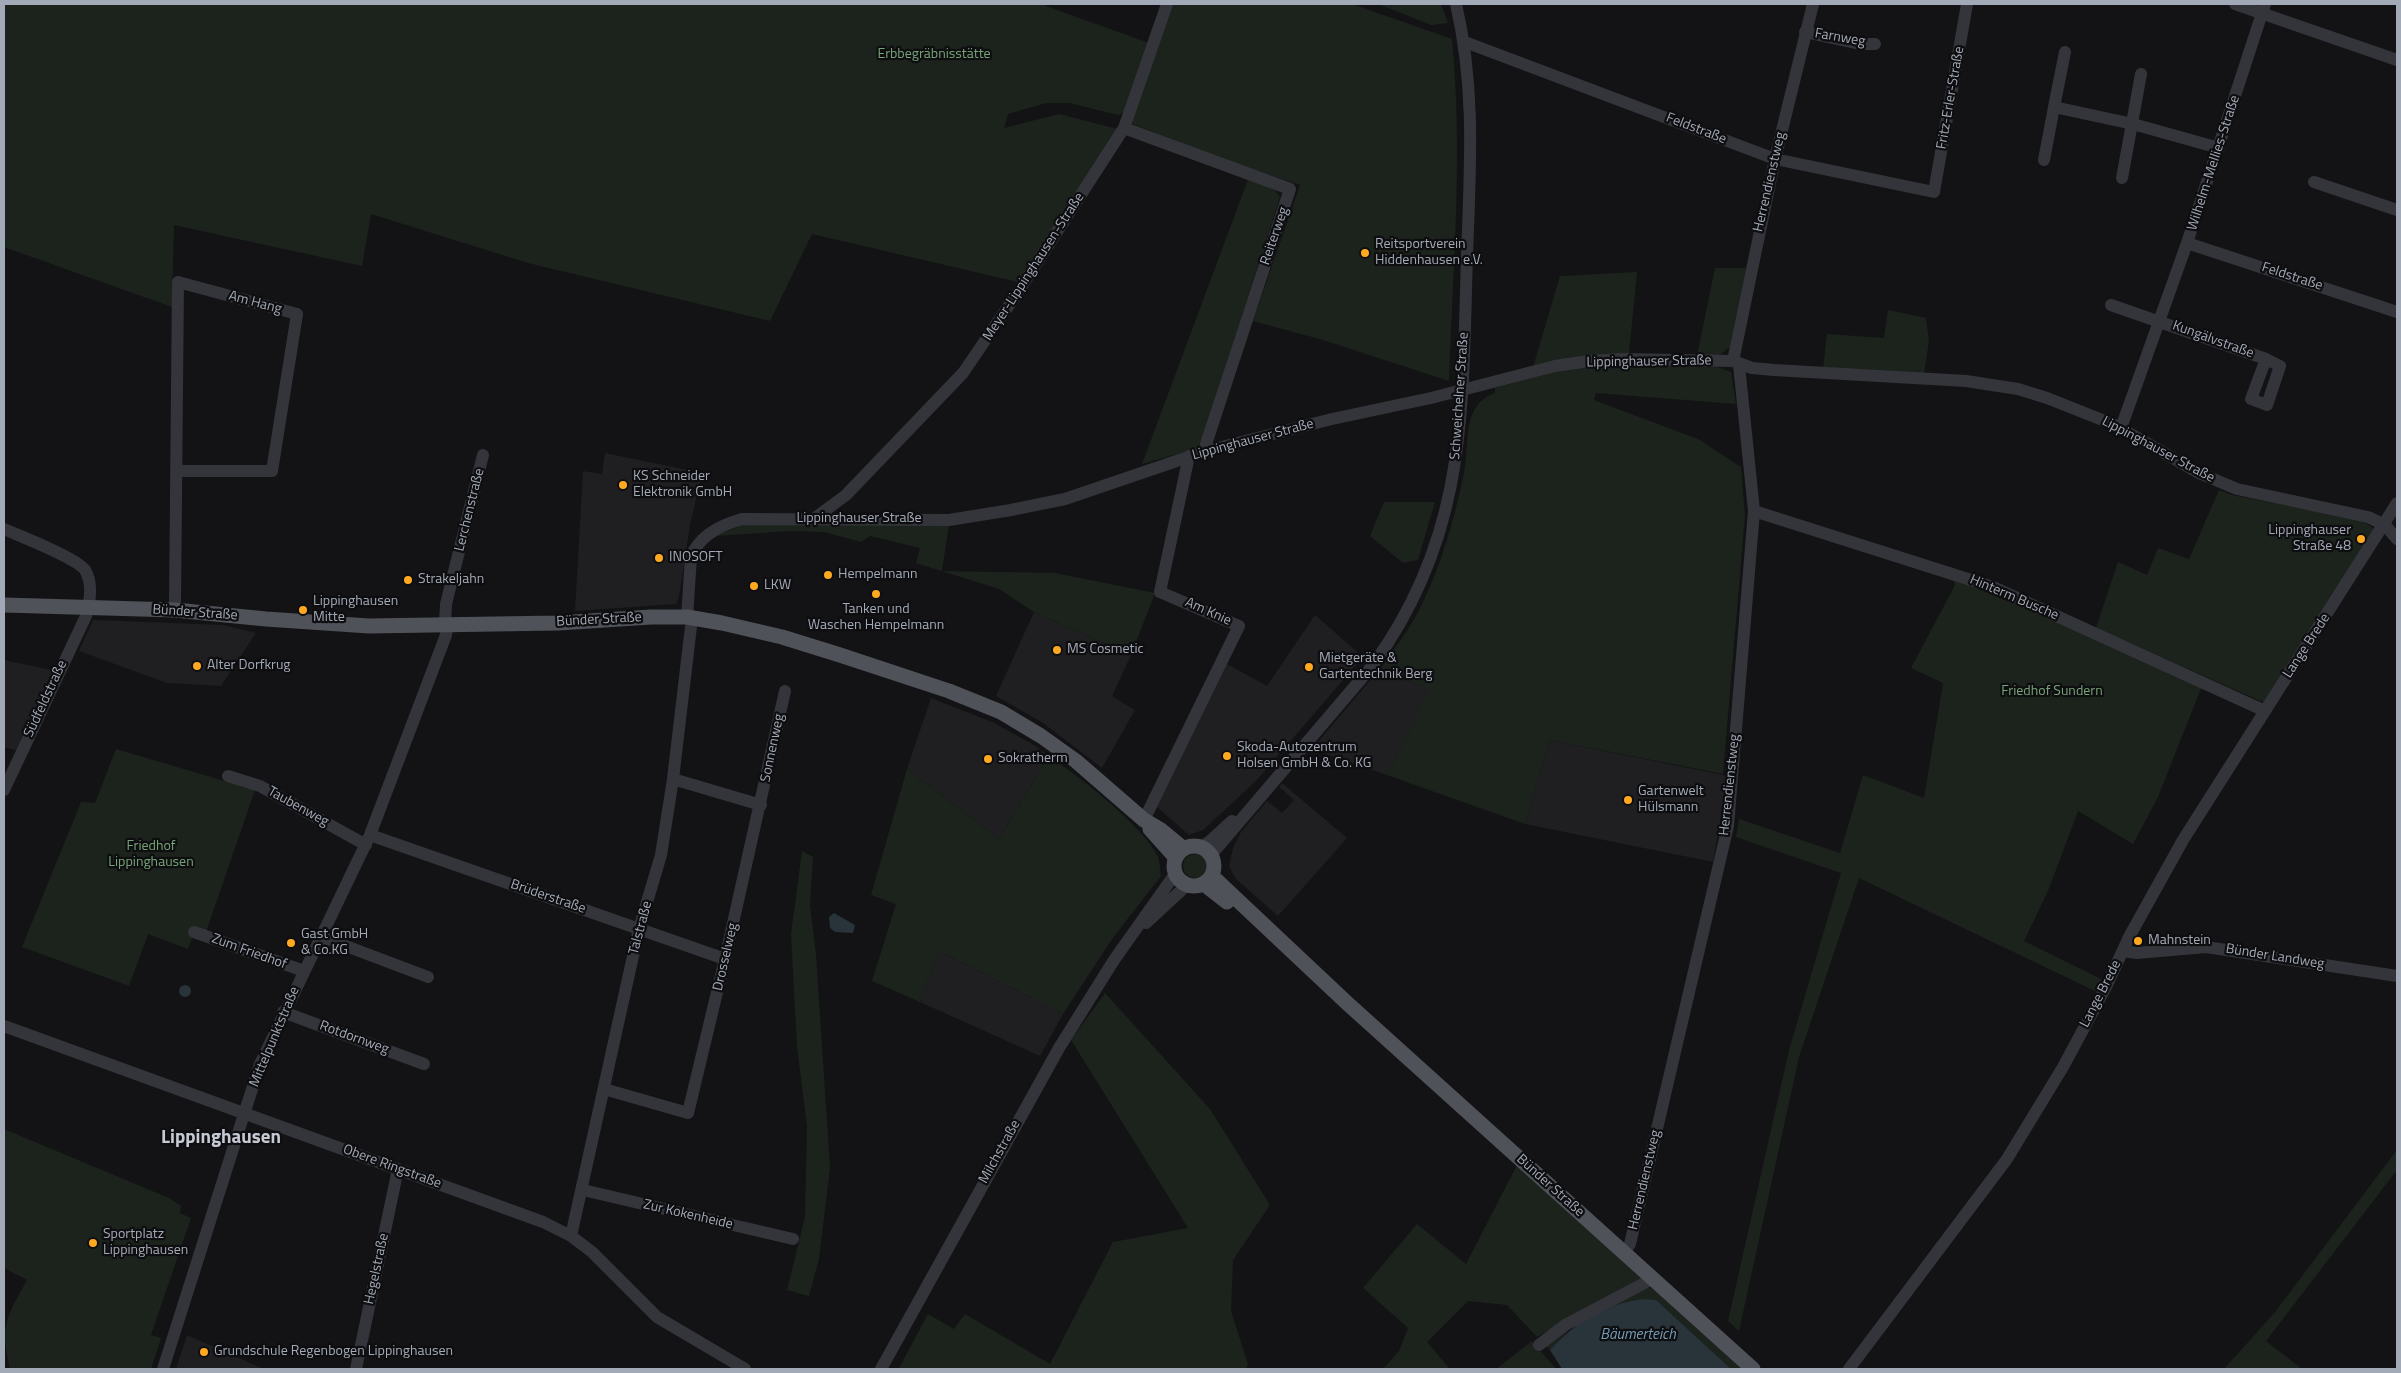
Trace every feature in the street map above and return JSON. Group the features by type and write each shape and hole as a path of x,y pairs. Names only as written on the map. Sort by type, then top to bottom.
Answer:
{"main road":[{"name":"Bünder Straße","path":"4,605 175,610 369,626 558,623 689,618 782,637 949,691 1001,712 1061,750 1144,820 1161,830 1180,854"},
{"path":"1206,851 1214,865 1208,880 1192,886 1181,880 1180,854 1206,851"},
{"name":"Bünder Straße","path":"1208,880 1753,1369"}],"street":[{"name":"Meyer-Lippinghausen-Straße","path":"815,518 846,495 963,373 1124,128 1167,4"},
{"name":"Schweichelner Straße","path":"1206,851 1265,790 1373,665 1406,614 1426,573 1443,523 1456,461 1462,390 1472,123 1465,42 1456,4"},
{"name":"Herrendienstweg","path":"1624,1253 1632,1234 1728,826 1754,511 1736,363 1775,159 1813,4"},
{"name":"Fritz-Erler-Straße","path":"1934,192 1967,4"},
{"path":"2235,4 2263,8 2397,60"},
{"name":"Wilhelm-Mellies-Straße","path":"2121,428 2187,243 2263,8"},
{"name":"Farnweg","path":"1805,32 1860,44 1875,44"},
{"name":"Feldstraße","path":"1465,42 1775,159 1934,192"},
{"path":"2044,160 2065,52"},
{"path":"2122,178 2141,74"},
{"path":"2054,107 2133,124 2219,148"},
{"name":"Reiterweg","path":"1124,128 1290,189 1206,444 1206,451"},
{"path":"2314,182 2397,210"},
{"name":"Feldstraße","path":"2187,243 2397,312"},
{"name":"Am Hang","path":"175,610 176,470 178,282 297,314 272,471 176,470"},
{"path":"2111,305 2160,321"},
{"name":"Kungälvstraße","path":"2160,321 2266,359"},
{"name":"Lippinghauser Straße","path":"689,618 690,557 693,550 703,538 728,523 742,519 949,520 1011,510 1065,499 1206,451 1556,366 1589,361 1736,363 1774,370 1966,381 2000,386 2047,398 2121,428 2198,473 2230,487 2274,498 2336,508 2368,517 2385,525 2397,539"},
{"name":"Lerchenstraße","path":"447,624 446,604 483,455"},
{"name":"Am Knie","path":"1144,820 1239,626 1160,592 1189,456"},
{"path":"846,495 843,507 849,519"},
{"name":"Lange Brede","path":"1849,1369 2007,1159 2062,1067 2168,866 2397,504"},
{"name":"Hinterm Busche","path":"1754,511 1984,584 2265,711"},
{"path":"4,529 80,564 89,580 90,599 88,608"},
{"name":"Südfeldstraße","path":"4,790 88,608"},
{"name":"Talstraße","path":"571,1236 583,1190 639,929 661,855 673,779 689,618"},
{"name":"Mittelpunktstraße","path":"163,1369 260,1064 283,1012 322,937 368,840 446,636 447,624"},
{"name":"Sonnenweg","path":"761,805 785,691"},
{"name":"Taubenweg","path":"228,776 260,786 368,840"},
{"path":"673,779 761,805"},
{"name":"Drosselweg","path":"604,1089 688,1113 761,805"},
{"name":"Brüderstraße","path":"368,840 725,959"},
{"name":"Milchstraße","path":"881,1369 1059,1048 1129,940 1181,880"},
{"name":"Zum Friedhof","path":"194,932 304,971"},
{"path":"322,937 428,977"},
{"name":"Bünder Landweg","path":"2123,951 2138,953 2179,948 2224,949 2397,976"},
{"name":"Rotdornweg","path":"283,1012 424,1064"},
{"name":"Obere Ringstraße","path":"4,1026 543,1222 571,1236 592,1252 657,1317 745,1369"},
{"name":"Hegelstraße","path":"356,1369 398,1169"},
{"name":"Zur Kokenheide","path":"583,1190 792,1240"},
{"path":"1539,1345 1565,1325 1652,1278"}],"shaded area":[{"path":"605,453 702,473 690,525 679,597 676,604 575,611 583,471 602,474"},
{"path":"1034,612 1131,655 1112,696 1135,710 1102,768 1043,723 996,696"},
{"path":"1315,615 1363,657 1256,781 1203,830 1189,835 1157,807 1227,664 1267,686"},
{"path":"93,620 223,625 256,633 221,686 167,683 79,651"},
{"path":"4,660 56,671 18,751 4,747"},
{"path":"1383,665 1431,690 1387,775 1312,749"},
{"path":"931,698 992,722 1034,745 1049,756 999,839 907,769"},
{"name":"Gartenwelt Hülsmann","path":"1550,740 1728,776 1713,862 1525,824"},
{"path":"1282,783 1347,838 1278,916 1235,878 1229,866 1233,848 1241,832 1267,801 1282,813 1294,800 1279,787"},
{"path":"939,951 1063,1014 1040,1056 920,1002"},
{"name":"Grundschule Regenbogen Lippinghausen","path":"187,1335 264,1369 176,1369"}],"green space":[{"name":"Erbbegräbnisstätte","path":"4,4 1047,4 1046,6 1149,43 1125,112 1118,115 1070,103 1046,103 1008,114 1004,128 1059,114 1118,129 1018,282 812,234 770,321 528,263 371,214 362,266 174,225 172,307 4,247"},
{"path":"1172,4 1352,4 1452,39 1457,125 1457,168 1449,381 1323,340 1253,321 1300,185 1222,159 1133,124 1132,119"},
{"path":"1378,4 1441,4 1448,23 1431,25"},
{"path":"1249,177 1272,187 1280,197 1199,448 1142,464"},
{"path":"1715,268 1746,268 1730,347 1717,357 1697,356"},
{"path":"1637,272 1629,354 1533,367 1560,276"},
{"path":"1888,310 1926,318 1929,341 1924,374 1823,369 1827,334 1884,338"},
{"path":"1587,366 1717,367 1731,372 1736,404 1596,393 1594,400 1698,439 1741,467 1745,516 1723,774 1550,740 1525,824 1387,775 1430,690 1383,665 1407,631 1434,577 1451,526 1460,491 1466,462 1469,427 1477,406 1484,399 1495,393 1495,388 1561,370"},
{"path":"2219,490 2232,495 2361,520 2377,531 2265,703 2096,628 2118,562 2147,575 2158,548 2189,559"},
{"path":"1384,502 1435,502 1418,560 1403,563 1370,536"},
{"path":"747,523 949,524 942,571 1055,573 1155,593 1131,655 1034,612 999,589 916,563 920,548 870,536 861,542 824,532 790,531 715,536"},
{"name":"Friedhof Sundern","path":"1952,577 1975,584 2202,686 2158,797 2133,844 2078,811 2048,891 2024,941 2103,980 2097,992 1859,878 1799,1057 1739,1331 1728,1321 1789,1050 1841,873 1736,837 1739,819 1840,853 1863,775 1924,798 1943,683 1911,668 1955,585"},
{"name":"Friedhof Lippinghausen","path":"116,749 255,790 206,932 196,928 188,949 148,934 129,986 22,947 81,802 95,803"},
{"path":"1049,756 1110,803 1140,832 1158,857 1161,876 1112,939 1063,1014 939,951 920,1002 872,981 896,904 871,895 907,769 999,839"},
{"path":"802,851 813,857 810,905 816,955 830,1168 819,1259 809,1296 787,1290 805,1217 807,1126 797,1047 791,934"},
{"path":"1195,854 1204,857 1207,866 1204,875 1195,878 1186,875 1183,866 1186,857"},
{"path":"1105,993 1210,1109 1270,1205 1233,1260 1231,1311 1248,1364 1246,1369 899,1368 928,1314 954,1329 965,1314 1050,1364 1113,1242 1188,1228 1071,1040"},
{"name":"Sportplatz Lippinghausen","path":"4,1129 169,1198 181,1206 180,1213 191,1218 151,1335 161,1338 151,1369 10,1369 5,1332 10,1313 27,1280 4,1268"},
{"path":"2397,1150 2397,1170 2266,1341 2302,1369 2224,1369 2275,1312"},
{"path":"1517,1165 1641,1278 1537,1337 1507,1305 1468,1301 1427,1342 1450,1369 1383,1369 1399,1351 1408,1328 1363,1288 1417,1224 1466,1264"},
{"path":"1644,1287 1652,1288 1742,1369 1731,1369 1656,1301 1571,1328 1550,1350 1545,1345 1569,1326"},
{"path":"1532,1341 1556,1369 1496,1369"}],"water":[{"path":"834,913 855,925 853,933 835,932 830,928 829,917"},
{"path":"183,985 187,985 191,991 187,997 183,997 179,993 179,989"},
{"name":"Bäumerteich","path":"1656,1300 1731,1369 1562,1369 1550,1350 1570,1330 1604,1310 1630,1301"}],"place":[{"name":"Reitsportverein Hiddenhausen e.V.","path":"1365,253"},
{"name":"KS Schneider Elektronik GmbH","path":"623,485"},
{"name":"Lippinghauser Straße 48","path":"2361,539"},
{"name":"INOSOFT","path":"659,558"},
{"name":"Hempelmann","path":"828,575"},
{"name":"Strakeljahn","path":"408,580"},
{"name":"LKW","path":"754,586"},
{"name":"Tanken und Waschen Hempelmann","path":"876,594"},
{"name":"Lippinghausen Mitte","path":"303,610"},
{"name":"MS Cosmetic","path":"1057,650"},
{"name":"Alter Dorfkrug","path":"197,666"},
{"name":"Mietgeräte & Gartentechnik Berg","path":"1309,667"},
{"name":"Skoda-Autozentrum Holsen GmbH & Co. KG","path":"1227,756"},
{"name":"Sokratherm","path":"988,759"},
{"name":"Gartenwelt Hülsmann","path":"1628,800"},
{"name":"Mahnstein","path":"2138,941"},
{"name":"Gast GmbH & Co.KG","path":"291,943"},
{"name":"Sportplatz Lippinghausen","path":"93,1243"},
{"name":"Grundschule Regenbogen Lippinghausen","path":"204,1352"}],"district":[{"name":"Lippinghausen","path":"221,1138"}]}
